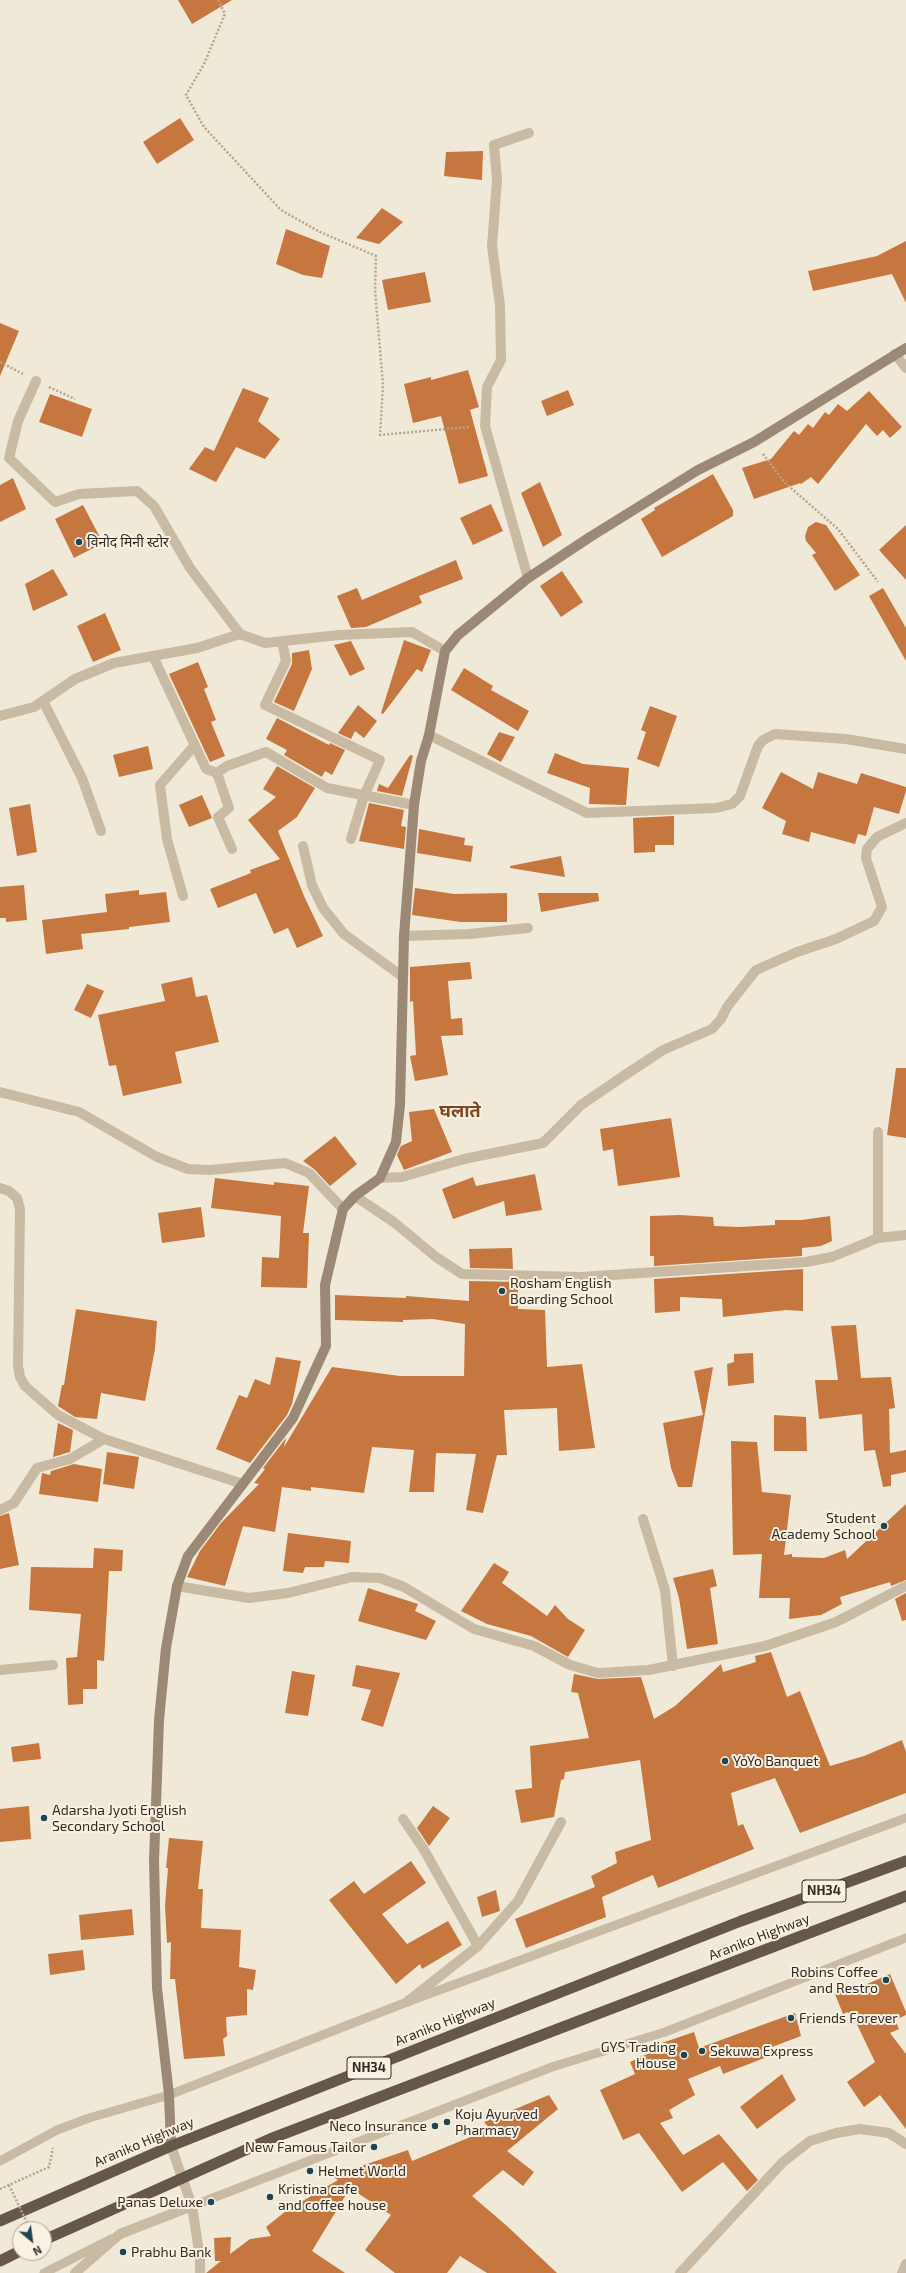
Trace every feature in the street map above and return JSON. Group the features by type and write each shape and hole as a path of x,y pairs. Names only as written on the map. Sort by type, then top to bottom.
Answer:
{"highway":[{"name":"Araniko Highway","path":"0,2221 171,2146 741,1921 906,1861"},
{"name":"Araniko Highway","path":"52,2236 270,2139 906,1896"},
{"path":"0,2261 12,2255"}],"main road":[{"path":"171,2146 169,2095 157,1988 154,1861 159,1720 166,1648 177,1586 188,1556 294,1418 326,1346 325,1285 343,1209 355,1196 380,1178 396,1142 400,1105 404,936 414,806 421,761 429,735 445,650 458,634 528,578 590,537 698,470 754,442 906,348"}],"street":[{"path":"528,578 485,426 487,387 501,360 500,305 492,246 497,180 494,145 529,133"},
{"path":"896,354 906,368"},
{"path":"36,381 18,421 9,458 55,502 79,494 137,491 154,506 190,568 240,634 265,643 340,635 412,632 445,650"},
{"path":"0,716 34,707 75,679 114,663 197,648 240,634"},
{"path":"282,641 286,661 265,705 380,760 364,796 351,839"},
{"path":"153,656 206,769 217,773"},
{"path":"43,701 82,778 101,831"},
{"path":"429,735 587,813 716,808 732,804 740,796 758,746 763,740 775,734 846,739 906,748"},
{"path":"183,896 168,839 160,785 195,745"},
{"path":"217,773 227,766 266,752 327,788 414,806"},
{"path":"217,773 229,808 218,817 232,848"},
{"path":"380,1178 402,1176 464,1159 543,1143 581,1105 625,1075 663,1050 712,1029 721,1019 727,1007 756,970 797,952 836,939 874,921 882,907 866,858 867,849 876,837 906,823"},
{"path":"303,846 312,885 323,908 344,934 403,977"},
{"path":"404,936 469,934 528,928"},
{"path":"0,1092 79,1112 157,1157 188,1169 210,1170 285,1163 309,1173 343,1209"},
{"path":"878,1132 878,1238"},
{"path":"0,1188 9,1190 17,1198 20,1210 18,1366 20,1377 25,1386 58,1415 104,1439 243,1484"},
{"path":"355,1196 395,1223 436,1257 462,1274 582,1277 806,1262 832,1257 878,1238 906,1235"},
{"path":"0,1510 14,1503 37,1468 70,1460 104,1439"},
{"path":"643,1519 665,1590 673,1666"},
{"path":"177,1586 249,1598 288,1593 352,1577 380,1578 404,1587 474,1629 534,1646 570,1665 598,1673 649,1670 772,1644 836,1622 906,1586"},
{"path":"0,1670 53,1665"},
{"path":"403,1819 423,1848 478,1946"},
{"path":"407,2002 478,1946 518,1901 561,1822"},
{"path":"680,2273 783,2162 810,2141 836,2133 860,2129 889,2133 906,2144"},
{"path":"171,2146 192,2206 200,2258 200,2273"},
{"path":"75,2273 120,2234 192,2206"},
{"path":"902,2273 906,2264"}],"lane":[{"path":"0,2161 57,2130 89,2118 169,2095 407,2002 906,1818"},
{"path":"192,2206 552,2067 665,2032 906,1938"},
{"path":"44,2273 120,2234"}],"path":[{"path":"218,0 225,14 204,64 186,95 204,127 281,210 320,232 376,256 375,290 383,385 380,435 485,426"},
{"path":"754,442 784,482 838,529 878,582"},
{"path":"0,2190 49,2168"},
{"path":"9,2185 26,2221"}],"building":[{"path":"178,0 232,0 192,24"},
{"path":"180,118 194,140 157,164 143,142"},
{"path":"483,151 482,180 444,176 446,152"},
{"path":"382,208 403,222 379,244 356,238"},
{"path":"286,229 330,246 322,278 303,275 276,264"},
{"path":"906,241 906,303 892,274 813,291 808,271 877,256"},
{"path":"425,272 431,302 388,310 382,280"},
{"path":"0,323 19,331 0,376"},
{"path":"468,370 479,407 470,410 488,476 459,484 441,416 413,423 404,384 431,377 431,380"},
{"path":"243,388 269,398 258,421 280,439 265,459 236,447 216,482 189,469 205,447 214,451"},
{"path":"568,390 574,405 547,416 541,401"},
{"path":"869,391 902,427 890,438 883,430 877,436 866,424 818,484 811,477 801,484 800,483 754,499 742,468 771,459 794,431 799,435 808,424 813,428 825,412 829,415 838,404 847,411"},
{"path":"50,394 92,409 82,437 39,422"},
{"path":"713,474 733,510 733,516 662,557 641,519 655,510 654,508"},
{"path":"13,478 26,509 0,522 0,485"},
{"path":"540,482 562,535 543,547 521,493"},
{"path":"491,504 503,531 473,545 460,518"},
{"path":"83,505 103,543 74,558 55,519"},
{"path":"816,522 826,525 860,575 835,591 812,555 816,553 806,541 805,536 808,527"},
{"path":"906,525 906,580 879,550"},
{"path":"456,560 463,579 419,596 422,603 366,627 351,628 337,596 357,588 362,600"},
{"path":"53,569 68,595 33,611 25,584"},
{"path":"562,571 583,602 561,617 540,586"},
{"path":"883,588 906,628 906,661 869,596"},
{"path":"105,613 121,650 93,662 77,626"},
{"path":"404,640 431,650 422,672 417,669 383,714 381,713"},
{"path":"351,641 365,669 350,676 334,645"},
{"path":"309,650 312,669 294,711 274,702 292,664 292,653"},
{"path":"198,662 208,687 204,689 216,720 211,722 225,756 210,762 169,674"},
{"path":"464,668 493,686 491,690 529,711 518,731 451,690"},
{"path":"358,705 377,721 364,738 355,731 351,739 338,733"},
{"path":"650,706 677,716 659,767 637,759 646,732 641,730"},
{"path":"277,718 329,745 330,743 345,750 332,775 325,771 322,777 284,755 287,750 266,739"},
{"path":"499,732 515,737 501,762 487,754"},
{"path":"148,746 153,769 119,777 113,755"},
{"path":"555,753 583,764 629,768 626,805 589,804 590,788 547,773"},
{"path":"410,755 413,756 402,796 377,791 379,784 388,788"},
{"path":"277,766 315,788 297,817 278,831 304,896 323,936 297,948 288,928 274,934 256,893 218,908 210,889 251,873 250,870 280,859 248,820 276,797 263,789"},
{"path":"781,772 813,789 818,772 857,784 861,773 906,787 906,791 899,814 874,807 866,836 858,834 855,844 811,832 809,842 782,834 786,821 762,808"},
{"path":"202,795 212,818 189,827 179,805"},
{"path":"369,803 404,810 401,826 406,827 404,849 359,841"},
{"path":"30,804 37,852 17,856 9,808"},
{"path":"674,816 674,845 655,845 655,852 634,853 633,818"},
{"path":"419,829 465,838 464,845 473,846 471,862 417,853"},
{"path":"561,856 565,877 510,868 510,866"},
{"path":"24,885 27,920 6,922 6,918 0,918 0,887"},
{"path":"415,888 454,894 507,893 507,922 461,922 412,915"},
{"path":"139,890 139,895 166,892 170,922 129,927 129,929 81,934 83,949 46,954 42,920 107,912 105,894"},
{"path":"538,893 598,893 599,901 541,912"},
{"path":"470,962 472,979 448,981 451,1019 462,1018 463,1035 441,1036 448,1075 415,1081 410,1056 416,1055 413,1001 410,1002 410,967"},
{"path":"192,977 196,997 207,995 219,1042 175,1052 182,1083 123,1096 116,1065 109,1066 98,1015 165,1001 161,984"},
{"path":"87,984 104,991 91,1018 74,1010"},
{"path":"896,1068 906,1068 906,1138 887,1135"},
{"path":"434,1109 452,1152 404,1170 397,1155 401,1146 412,1141 409,1112"},
{"path":"671,1118 680,1177 618,1186 613,1149 603,1151 600,1129"},
{"path":"335,1136 357,1164 330,1186 314,1169 303,1161"},
{"path":"535,1174 542,1210 506,1216 504,1201 453,1219 442,1189 473,1177 476,1186"},
{"path":"215,1178 274,1185 274,1182 309,1186 303,1233 309,1233 307,1288 261,1287 262,1257 279,1258 281,1216 211,1208"},
{"path":"201,1207 205,1237 162,1243 158,1213"},
{"path":"680,1215 713,1217 714,1226 739,1227 775,1225 775,1220 802,1220 830,1216 832,1241 821,1246 802,1248 802,1256 654,1266 654,1256 650,1256 650,1216"},
{"path":"512,1248 513,1269 470,1268 469,1249"},
{"path":"803,1269 803,1311 786,1310 723,1317 722,1299 680,1297 680,1311 655,1313 654,1279"},
{"path":"469,1281 518,1282 518,1309 545,1310 547,1367 582,1364 595,1448 559,1451 557,1408 504,1410 507,1455 497,1455 483,1513 466,1510 476,1454 436,1453 434,1492 409,1492 414,1450 372,1447 364,1493 311,1487 311,1491 282,1487 275,1532 243,1526 225,1586 187,1577 200,1551 221,1523 259,1484 254,1483 265,1469 263,1468 286,1438 284,1447 332,1367 400,1376 464,1376 465,1324 433,1319 403,1320 403,1322 335,1320 335,1295 406,1298 406,1296 469,1301"},
{"path":"76,1309 157,1321 155,1349 145,1401 101,1393 97,1419 75,1417 58,1406 62,1385 64,1385"},
{"path":"856,1325 861,1378 891,1377 895,1408 889,1409 890,1453 906,1450 906,1472 891,1475 891,1486 883,1487 875,1450 864,1451 862,1414 819,1419 815,1380 838,1380 831,1326"},
{"path":"753,1353 754,1383 728,1386 727,1364 734,1362 734,1354"},
{"path":"276,1357 301,1361 292,1404 287,1415 250,1463 216,1449 239,1395 247,1398 255,1379 270,1385"},
{"path":"713,1367 692,1487 678,1487 671,1468 663,1423 703,1415 694,1371"},
{"path":"774,1415 806,1417 807,1451 774,1451"},
{"path":"58,1423 73,1430 70,1452 53,1457"},
{"path":"731,1441 757,1442 762,1492 791,1495 784,1555 792,1554 792,1557 824,1558 845,1550 847,1559 906,1504 906,1580 891,1586 890,1582 840,1597 842,1604 821,1615 789,1619 790,1598 759,1598 762,1554 733,1555"},
{"path":"107,1452 139,1457 134,1489 103,1484"},
{"path":"74,1464 102,1469 98,1502 39,1494 42,1473 50,1475 51,1471"},
{"path":"9,1513 19,1565 0,1569 0,1516"},
{"path":"288,1533 351,1541 349,1563 325,1561 324,1567 305,1567 303,1573 283,1571"},
{"path":"94,1548 123,1550 122,1571 109,1571 104,1661 97,1660 97,1689 83,1689 83,1704 68,1705 66,1658 77,1657 81,1614 29,1610 31,1567 93,1568"},
{"path":"494,1563 509,1572 502,1583 547,1616 555,1605 568,1619 585,1630 568,1657 531,1636 487,1624 461,1611"},
{"path":"713,1569 717,1586 710,1588 718,1644 687,1649 679,1598 673,1578"},
{"path":"368,1588 418,1604 415,1611 436,1621 426,1640 358,1621"},
{"path":"906,1593 906,1620 902,1621 895,1599"},
{"path":"771,1652 787,1697 800,1691 830,1766 864,1756 902,1740 906,1752 906,1793 800,1833 775,1778 731,1793 738,1826 743,1824 754,1849 658,1888 653,1875 627,1886 602,1897 606,1917 526,1948 515,1919 595,1887 591,1876 617,1863 615,1852 651,1840 640,1760 565,1772 564,1779 561,1780 554,1817 521,1823 515,1790 532,1788 530,1746 589,1738 578,1693 571,1692 574,1674 598,1679 641,1677 654,1719 675,1706 721,1664 723,1672 756,1662 755,1656"},
{"path":"356,1665 400,1673 383,1727 361,1720 371,1690 352,1686"},
{"path":"292,1671 315,1675 308,1716 285,1713"},
{"path":"39,1743 41,1759 13,1762 11,1747"},
{"path":"29,1806 31,1839 0,1842 0,1809"},
{"path":"433,1806 450,1818 429,1846 417,1828"},
{"path":"169,1838 203,1841 198,1889 203,1889 201,1928 241,1930 239,1967 256,1970 253,1990 247,1989 247,2015 226,2017 227,2036 223,2039 225,2056 184,2059 175,1979 170,1979 171,1942 167,1943 165,1906 168,1868 166,1868"},
{"path":"411,1861 426,1883 382,1914 407,1944 448,1921 462,1945 422,1969 420,1964 396,1984 329,1900 354,1881 364,1894"},
{"path":"496,1890 500,1911 482,1917 477,1897"},
{"path":"132,1909 134,1935 81,1940 79,1915"},
{"path":"83,1950 85,1970 50,1975 48,1954"},
{"path":"890,1974 906,2012 906,2015 895,2020 899,2029 890,2033 906,2054 906,2129 880,2095 864,2107 847,2082 875,2062 853,2016 850,2017 848,2012 843,2014 835,1994 857,1985 858,1988"},
{"path":"795,2013 801,2036 772,2047 775,2054 723,2074 720,2066 688,2079 695,2095 669,2110 673,2118 660,2123 683,2155 719,2134 758,2180 747,2191 723,2162 682,2192 639,2133 623,2140 600,2090 635,2074 630,2062 654,2051 653,2046 694,2032 699,2048"},
{"path":"782,2074 796,2100 757,2129 740,2107"},
{"path":"549,2095 558,2109 507,2151 534,2172 523,2186 503,2170 472,2196 507,2226 557,2273 487,2273 460,2256 447,2273 395,2273 365,2250 391,2215 350,2188 312,2251 345,2273 206,2273 221,2261 215,2261 214,2238 231,2237 230,2254 250,2239 271,2236 266,2227 286,2211 338,2180 332,2176 408,2150 412,2161 490,2129 484,2122"}],"place":[{"name":"विनोद मिनी स्टोर","path":"79,542"},
{"name":"Rosham English Boarding School","path":"502,1291"},
{"name":"Student Academy School","path":"884,1526"},
{"name":"YoYo Banquet","path":"725,1761"},
{"name":"Adarsha Jyoti English Secondary School","path":"44,1818"},
{"name":"Robins Coffee and Restro","path":"886,1980"},
{"name":"Friends Forever","path":"791,2018"},
{"name":"Sekuwa Express","path":"702,2051"},
{"name":"GYS Trading House","path":"684,2055"},
{"name":"Koju Ayurved Pharmacy","path":"447,2122"},
{"name":"Neco Insurance","path":"435,2126"},
{"name":"New Famous Tailor","path":"374,2147"},
{"name":"Helmet World","path":"310,2171"},
{"name":"Kristina cafe and coffee house","path":"270,2197"},
{"name":"Panas Deluxe","path":"211,2202"},
{"name":"Prabhu Bank","path":"123,2252"}],"district":[{"name":"घलाते","path":"460,1111"}]}
